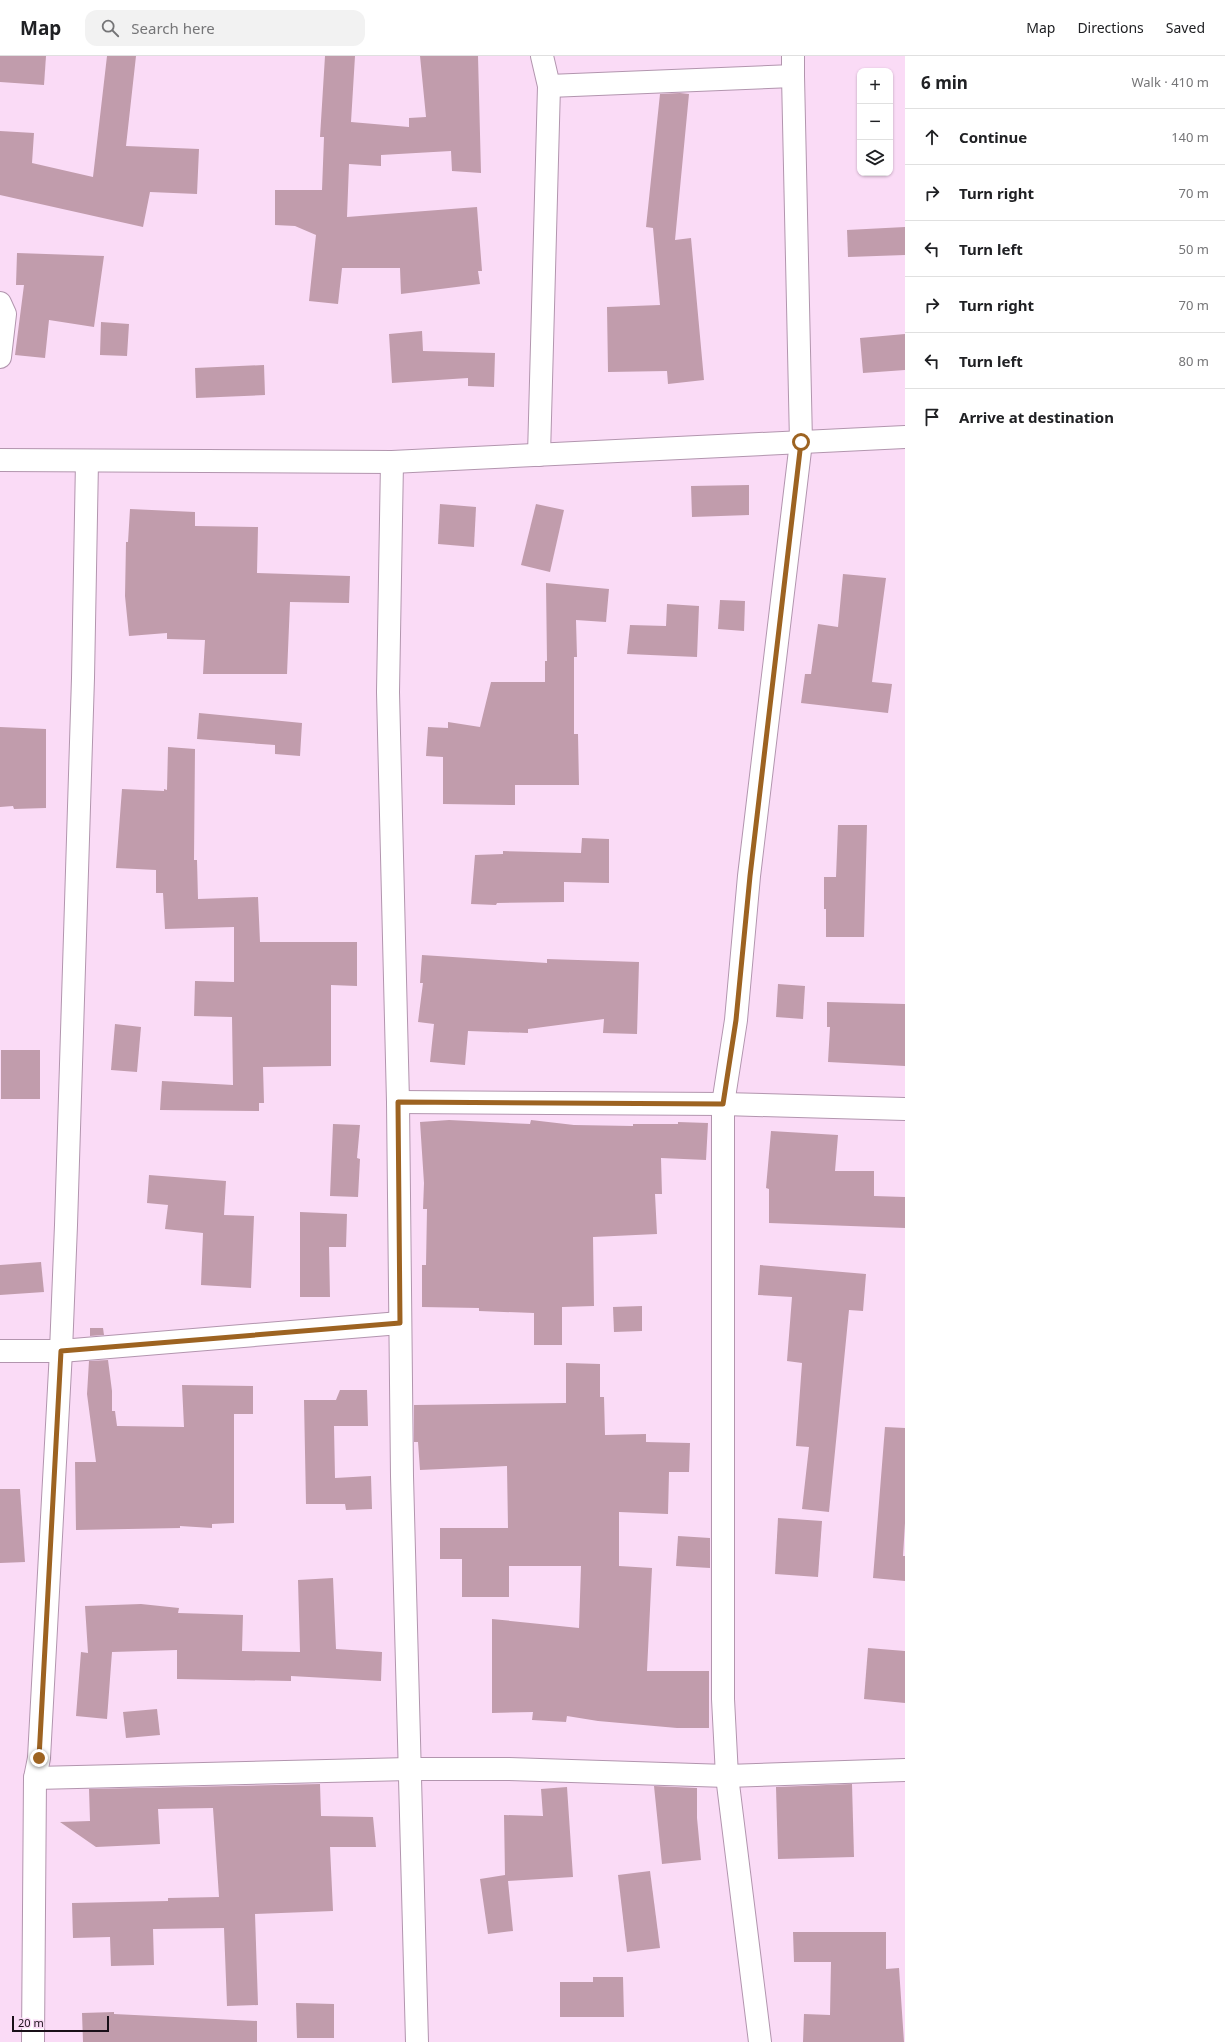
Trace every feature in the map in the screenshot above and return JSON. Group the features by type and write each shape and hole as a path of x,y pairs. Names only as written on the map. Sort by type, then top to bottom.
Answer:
{"street":[{"path":"539,455 549,86 542,56"},
{"path":"549,86 793,66 801,442 750,876 736,1020 723,1104 723,1699 727,1776 760,2042"},
{"path":"0,304 5,314 0,357"},
{"path":"0,460 392,462 905,437"},
{"path":"33,2042 35,1778 39,1750 61,1351 83,686 87,461"},
{"path":"392,462 388,692 398,1102 400,1323 409,1769 417,2042"},
{"path":"398,1102 723,1104 905,1109"},
{"path":"0,1351 61,1351 400,1323"},
{"path":"35,1778 409,1769 508,1769 727,1776 905,1770"}],"building":[{"path":"0,56 46,56 44,85 0,82"},
{"path":"107,56 136,56 126,146 199,149 197,194 150,192 143,227 0,195 0,131 34,133 32,163 93,177"},
{"path":"325,56 355,56 351,122 409,127 409,118 426,117 420,56 478,56 481,173 452,171 451,151 381,155 381,166 349,164 347,217 477,207 482,271 478,271 480,284 401,294 400,268 342,268 338,304 309,301 316,235 295,226 275,225 275,190 322,190 324,137 320,137"},
{"path":"660,94 689,94 675,240 691,238 704,380 668,384 667,371 608,372 607,307 660,305 653,228 646,227"},
{"path":"905,227 905,255 848,257 847,230"},
{"path":"17,253 104,256 94,327 49,320 45,358 15,355 24,285 16,285"},
{"path":"101,322 129,324 127,356 100,355"},
{"path":"422,331 423,351 495,353 494,387 468,386 468,378 392,383 389,334"},
{"path":"905,334 905,370 863,373 860,338"},
{"path":"264,365 265,395 196,398 195,368"},
{"path":"749,485 749,515 692,517 691,486"},
{"path":"440,504 476,507 474,547 438,544"},
{"path":"536,504 564,510 550,572 521,565"},
{"path":"130,509 195,512 195,526 258,527 257,573 350,576 349,603 290,602 287,674 203,674 205,640 167,639 167,633 129,636 125,596 126,542 128,542"},
{"path":"843,574 886,578 872,682 892,684 888,713 801,703 805,674 811,674 818,624 838,627"},
{"path":"546,583 609,589 606,622 576,620 577,657 574,657 574,734 578,734 579,785 515,785 515,805 443,804 443,757 426,756 428,727 448,728 448,722 480,727 491,682 545,682 545,661 547,661"},
{"path":"720,600 745,601 744,631 718,629"},
{"path":"667,604 699,606 697,657 627,654 630,625 666,626"},
{"path":"199,713 302,723 300,756 275,754 275,745 197,739"},
{"path":"0,727 46,729 46,808 14,809 13,806 0,807"},
{"path":"168,747 195,749 194,860 197,860 198,899 258,897 260,942 357,942 357,986 331,985 331,1066 263,1067 264,1103 259,1103 259,1111 160,1110 162,1081 233,1085 232,1017 194,1016 195,981 234,982 234,927 165,929 163,893 156,893 156,870 116,868 122,789 167,790"},
{"path":"838,825 867,825 864,937 826,937 824,877 836,877"},
{"path":"582,838 609,839 609,883 564,882 564,902 497,903 496,905 471,904 475,855 503,854 503,851 581,853"},
{"path":"422,955 547,963 547,959 639,962 637,1034 603,1033 604,1019 528,1029 528,1033 468,1031 465,1065 430,1062 434,1024 418,1022 423,983 420,983"},
{"path":"778,984 805,986 803,1019 776,1017"},
{"path":"827,1002 905,1004 905,1066 828,1062 830,1027 827,1027"},
{"path":"115,1024 141,1027 137,1072 111,1070"},
{"path":"1,1050 40,1050 40,1099 1,1099"},
{"path":"449,1120 530,1124 531,1120 574,1125 633,1126 633,1124 678,1124 678,1122 708,1123 706,1160 661,1158 662,1194 655,1194 657,1234 593,1237 594,1306 562,1307 562,1345 534,1345 534,1313 479,1311 479,1308 422,1307 422,1265 426,1265 427,1209 423,1209 424,1183 420,1122"},
{"path":"333,1124 360,1125 357,1158 360,1159 358,1197 330,1196"},
{"path":"771,1131 838,1135 835,1171 874,1171 874,1196 905,1197 905,1228 769,1223 769,1189 766,1188"},
{"path":"149,1175 226,1181 224,1215 254,1216 251,1288 201,1285 203,1233 165,1229 168,1205 147,1203"},
{"path":"300,1212 347,1214 346,1247 329,1247 330,1297 300,1297"},
{"path":"41,1262 44,1292 0,1295 0,1265"},
{"path":"760,1265 866,1274 863,1311 849,1310 829,1512 802,1509 809,1447 796,1446 802,1363 787,1361 792,1297 758,1295"},
{"path":"642,1306 642,1331 614,1332 613,1307"},
{"path":"90,1328 103,1328 104,1335 90,1336"},
{"path":"108,1360 112,1391 112,1411 115,1411 117,1426 184,1427 182,1385 253,1386 253,1414 234,1414 234,1523 212,1524 212,1528 180,1526 180,1528 76,1530 75,1462 96,1462 87,1394 89,1361"},
{"path":"566,1363 600,1364 600,1397 604,1397 605,1435 646,1434 646,1442 690,1443 689,1472 669,1472 668,1514 619,1512 619,1566 652,1568 647,1671 709,1671 709,1728 677,1728 598,1721 567,1716 566,1722 532,1720 533,1712 492,1713 492,1619 579,1628 581,1566 509,1566 509,1597 462,1597 462,1559 440,1559 440,1528 508,1528 507,1466 420,1470 418,1442 414,1442 414,1405 566,1403"},
{"path":"340,1390 367,1390 368,1426 334,1426 335,1478 371,1476 372,1509 346,1510 345,1504 306,1504 304,1400 336,1400"},
{"path":"885,1427 905,1428 905,1523 903,1556 905,1556 905,1581 873,1578"},
{"path":"0,1489 20,1489 25,1562 0,1563"},
{"path":"778,1518 822,1521 818,1577 775,1574"},
{"path":"678,1536 710,1538 710,1568 676,1566"},
{"path":"333,1578 336,1649 382,1652 381,1681 291,1676 291,1681 177,1679 177,1650 112,1652 107,1719 76,1716 81,1652 88,1653 85,1606 141,1604 179,1608 178,1613 243,1615 242,1651 300,1652 298,1580"},
{"path":"868,1648 905,1651 905,1703 864,1699"},
{"path":"157,1709 160,1735 126,1738 123,1712"},
{"path":"320,1784 321,1816 373,1817 376,1847 330,1847 333,1911 255,1914 258,2005 227,2006 224,1928 153,1929 154,1965 111,1966 110,1937 73,1938 72,1903 168,1901 168,1898 219,1897 213,1808 158,1809 160,1844 96,1847 60,1822 90,1821 89,1789"},
{"path":"852,1784 854,1857 778,1859 776,1787"},
{"path":"654,1786 697,1788 697,1818 701,1860 662,1864"},
{"path":"567,1787 573,1877 508,1881 513,1931 488,1934 480,1879 505,1875 504,1815 543,1816 541,1789"},
{"path":"650,1871 660,1948 627,1952 618,1875"},
{"path":"793,1932 886,1932 886,1969 899,1968 904,2042 803,2042 804,2014 830,2015 831,1962 794,1962"},
{"path":"593,1977 623,1977 624,2017 560,2017 560,1982 593,1982"},
{"path":"296,2003 334,2004 334,2038 297,2038"},
{"path":"114,2012 114,2014 257,2021 257,2042 83,2042 82,2013"}],"route":[{"path":"39,1758 61,1351 400,1323 398,1102 723,1104 736,1020 750,876 801,442"}]}
